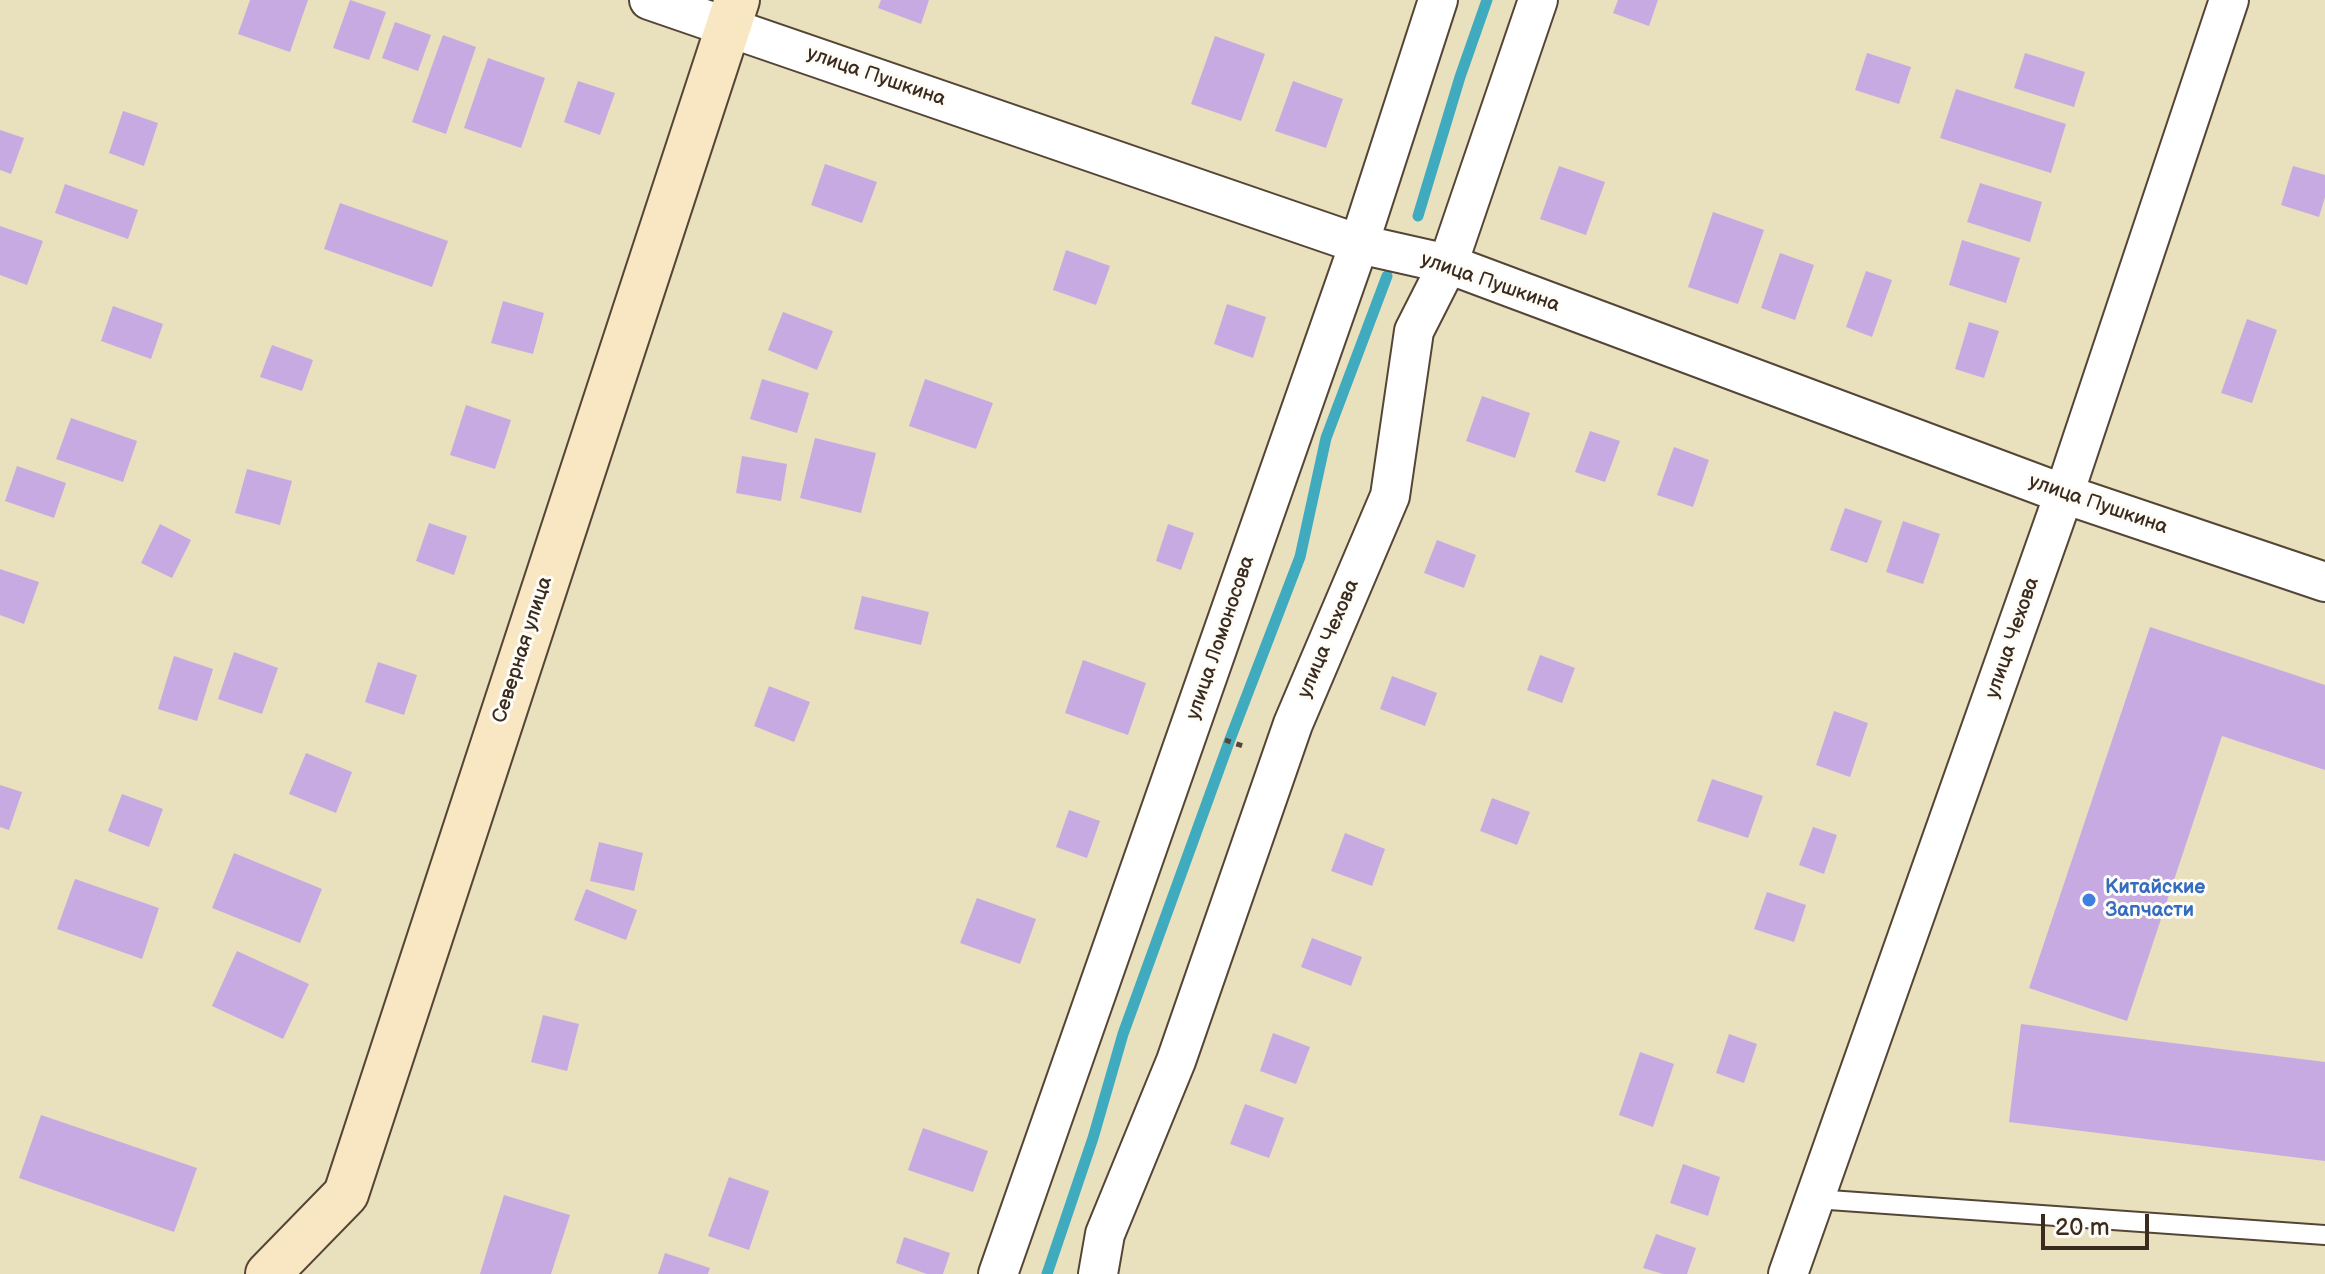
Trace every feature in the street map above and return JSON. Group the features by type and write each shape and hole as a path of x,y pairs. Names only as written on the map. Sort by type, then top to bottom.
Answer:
{"main road":[{"name":"Северная улица","path":"268,1274 346,1194 733,13"}],"street":[{"name":"улица Пушкина","path":"649,0 733,13 1359,244 1448,264 2064,494 2325,582"},
{"name":"улица Ломоносова","path":"998,1274 1359,244 1438,0"},
{"name":"улица Чехова","path":"1098,1274 1105,1234 1176,1061 1293,724 1390,496 1414,331 1448,264 1538,0"},
{"name":"улица Чехова","path":"1788,1274 2064,494 2229,0"}],"lane":[{"path":"1815,1199 2325,1235"}],"path":[{"path":"1217,737 1243,746"}],"building":[{"path":"250,0 308,0 290,52 238,34"},
{"path":"350,0 386,12 369,60 333,48"},
{"path":"881,0 929,0 921,24 878,8"},
{"path":"1618,0 1658,0 1649,26 1613,13"},
{"path":"395,22 431,35 418,71 382,58"},
{"path":"443,35 476,47 446,134 412,122"},
{"path":"1215,36 1265,54 1241,121 1191,104"},
{"path":"1867,53 1911,67 1899,104 1855,90"},
{"path":"2025,53 2085,72 2074,107 2014,88"},
{"path":"488,58 545,78 521,148 464,128"},
{"path":"578,81 615,93 600,135 564,122"},
{"path":"1293,81 1343,99 1326,148 1275,131"},
{"path":"1956,89 2066,124 2051,173 1940,138"},
{"path":"123,111 158,123 144,166 109,153"},
{"path":"0,130 24,138 11,174 0,170"},
{"path":"825,164 877,182 862,223 811,205"},
{"path":"1559,166 1605,182 1586,235 1540,219"},
{"path":"2293,166 2325,175 2325,197 2319,217 2281,205"},
{"path":"1980,183 2042,202 2030,242 1967,222"},
{"path":"65,184 138,210 128,239 55,213"},
{"path":"340,203 448,241 432,287 324,249"},
{"path":"1713,212 1764,230 1738,304 1688,287"},
{"path":"0,226 43,241 27,285 0,275"},
{"path":"1962,240 2020,258 2006,303 1949,285"},
{"path":"1066,250 1110,266 1096,305 1053,290"},
{"path":"1780,253 1814,265 1795,320 1761,308"},
{"path":"1866,271 1892,280 1872,337 1846,327"},
{"path":"503,301 544,313 533,354 491,343"},
{"path":"1227,304 1266,317 1253,358 1214,344"},
{"path":"113,306 163,324 151,359 101,341"},
{"path":"783,312 833,331 817,370 768,350"},
{"path":"2247,319 2277,330 2252,403 2221,393"},
{"path":"1969,322 1999,331 1984,378 1955,369"},
{"path":"272,345 313,360 302,391 260,377"},
{"path":"762,379 809,393 797,433 750,419"},
{"path":"925,379 993,403 976,449 909,426"},
{"path":"1482,396 1530,413 1515,458 1466,441"},
{"path":"466,405 511,420 495,469 450,455"},
{"path":"71,418 137,441 123,482 56,459"},
{"path":"1590,431 1620,441 1605,482 1575,472"},
{"path":"815,438 876,453 861,513 800,498"},
{"path":"1674,447 1709,460 1693,507 1657,495"},
{"path":"742,456 787,464 781,501 736,493"},
{"path":"17,466 66,483 54,518 5,501"},
{"path":"247,469 292,481 280,525 235,513"},
{"path":"1845,508 1882,521 1867,563 1830,550"},
{"path":"1903,521 1940,534 1923,584 1886,572"},
{"path":"429,523 467,536 454,575 416,561"},
{"path":"160,524 191,540 172,578 141,563"},
{"path":"1168,524 1194,533 1181,570 1156,561"},
{"path":"1437,540 1476,555 1464,588 1424,573"},
{"path":"0,569 39,582 24,624 0,615"},
{"path":"862,596 929,612 921,645 854,629"},
{"path":"2150,627 2325,685 2325,770 2222,736 2127,1021 2029,988"},
{"path":"234,652 278,668 262,714 218,699"},
{"path":"1540,655 1575,668 1562,703 1527,690"},
{"path":"174,656 213,669 197,721 158,709"},
{"path":"1083,660 1146,683 1128,735 1065,713"},
{"path":"378,662 417,675 404,715 365,702"},
{"path":"1392,676 1437,693 1425,726 1380,709"},
{"path":"769,686 810,702 794,742 754,726"},
{"path":"1834,711 1868,723 1850,777 1816,765"},
{"path":"306,753 352,772 336,813 289,794"},
{"path":"1712,779 1763,796 1748,838 1697,821"},
{"path":"0,785 22,792 9,830 0,827"},
{"path":"122,794 163,809 149,847 108,831"},
{"path":"1492,798 1530,812 1517,845 1480,831"},
{"path":"1069,810 1100,821 1087,858 1056,847"},
{"path":"1813,827 1837,835 1824,874 1799,865"},
{"path":"1345,833 1385,849 1372,886 1331,871"},
{"path":"599,842 643,853 634,891 590,881"},
{"path":"234,853 322,889 300,943 212,908"},
{"path":"75,879 159,908 142,959 57,929"},
{"path":"586,889 637,910 626,940 574,920"},
{"path":"1767,892 1806,905 1794,942 1754,929"},
{"path":"977,898 1036,919 1020,964 960,943"},
{"path":"1312,938 1362,957 1351,986 1301,967"},
{"path":"237,951 309,984 283,1039 212,1006"},
{"path":"543,1015 579,1024 567,1071 531,1062"},
{"path":"2021,1024 2325,1062 2325,1161 2009,1122"},
{"path":"1273,1033 1310,1047 1296,1084 1260,1071"},
{"path":"1729,1034 1757,1044 1744,1083 1716,1073"},
{"path":"1640,1052 1674,1064 1653,1127 1619,1115"},
{"path":"1245,1104 1284,1118 1269,1158 1230,1144"},
{"path":"41,1115 197,1168 174,1232 19,1178"},
{"path":"923,1128 988,1151 973,1192 908,1170"},
{"path":"1683,1164 1720,1177 1708,1216 1670,1203"},
{"path":"729,1177 769,1191 749,1250 708,1236"},
{"path":"504,1195 570,1215 551,1274 480,1274"},
{"path":"1656,1234 1696,1248 1687,1274 1663,1274 1643,1268"},
{"path":"904,1237 950,1253 943,1274 927,1274 896,1263"},
{"path":"665,1253 710,1268 708,1274 658,1274"}],"waterway":[{"path":"1418,216 1487,0"},
{"path":"1047,1274 1093,1138 1123,1034 1300,557 1326,438 1387,276"}],"place":[{"name":"Китайские Запчасти","path":"2089,900"}]}
